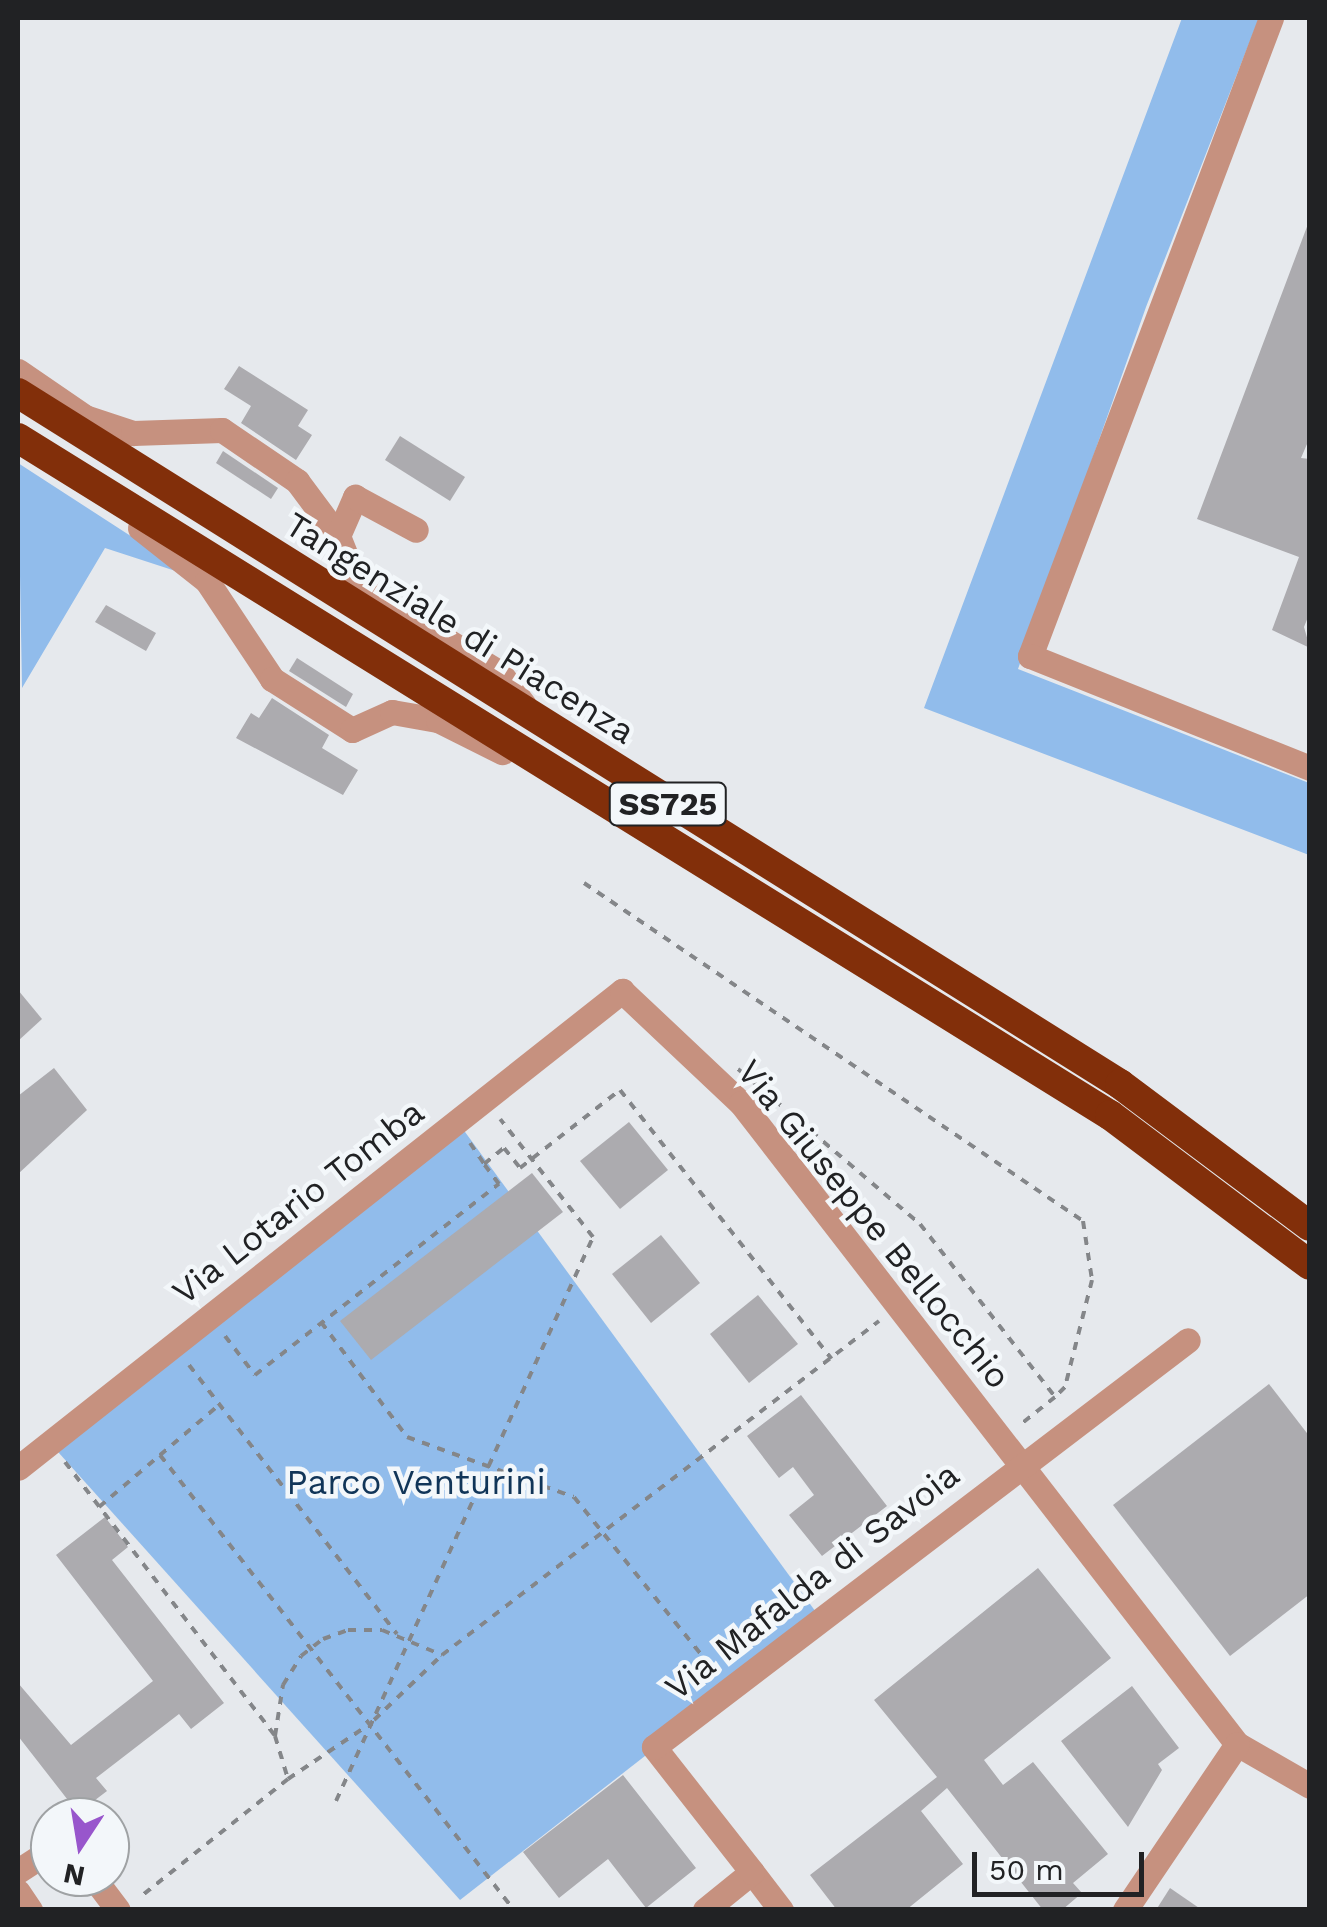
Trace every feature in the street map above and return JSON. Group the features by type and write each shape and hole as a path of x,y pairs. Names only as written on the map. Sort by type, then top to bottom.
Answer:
{"highway":[{"name":"Tangenziale di Piacenza","path":"18,393 1120,1084 1310,1226"},
{"name":"Tangenziale di Piacenza","path":"18,438 1110,1115 1310,1265"},
{"path":"1270,1193 1310,1219"}],"street":[{"path":"1271,18 1030,656 1310,768"},
{"path":"18,371 85,416 133,433 222,430 296,481 338,536 358,586 500,674 537,721"},
{"path":"50,458 85,495 150,534 207,581 272,678 352,730 392,712 438,720 644,840 673,845"},
{"path":"338,536 354,497 416,530"},
{"name":"Via Giuseppe Bellocchio","path":"622,991 721,1084 1237,1744"},
{"name":"Via Lotario Tomba","path":"18,1468 622,991"},
{"name":"Via Mafalda di Savoia","path":"752,1872 654,1747 1188,1340"},
{"path":"1125,1910 1237,1744 1310,1786"},
{"path":"704,1910 752,1872 781,1910"},
{"path":"18,1892 30,1910"}],"path":[{"path":"584,883 1083,1221 1092,1280 1065,1387 1002,1439"},
{"path":"721,1084 741,1066 920,1224 1055,1397"},
{"path":"210,1317 255,1374 499,1184 484,1164 504,1148 520,1168 620,1090 832,1358"},
{"path":"336,1801 593,1237 485,1099"},
{"path":"122,1910 288,1779 370,1723 442,1655 898,1306"},
{"path":"321,1322 407,1436 574,1497 729,1690"},
{"path":"173,1345 398,1634"},
{"path":"100,1506 220,1404"},
{"path":"50,1442 275,1736 288,1779"},
{"path":"160,1454 514,1910"},
{"path":"275,1736 282,1685 312,1648 348,1630 398,1634 442,1655"}],"green space":[{"path":"1182,18 1259,18 1146,307 1018,669 1309,783 1309,855 924,708"},
{"path":"18,463 194,577 105,548 22,688"},
{"name":"Parco Venturini","path":"457,1121 821,1619 460,1900 50,1443"}],"building":[{"path":"1308,224 1310,437 1301,458 1310,459 1310,612 1304,627 1310,648 1272,630 1299,557 1197,519"},
{"path":"239,366 308,410 298,426 312,435 296,460 241,423 251,406 224,389"},
{"path":"400,436 465,477 450,501 385,460"},
{"path":"223,451 278,488 271,499 216,463"},
{"path":"106,605 156,633 146,651 95,622"},
{"path":"297,658 353,694 346,707 289,671"},
{"path":"272,698 329,735 322,748 358,770 343,795 236,738 251,713 259,718"},
{"path":"18,990 42,1019 18,1041"},
{"path":"54,1068 87,1110 18,1174 18,1096"},
{"path":"629,1122 668,1170 620,1209 580,1161"},
{"path":"532,1173 563,1212 371,1360 340,1321"},
{"path":"661,1235 700,1283 651,1323 612,1274"},
{"path":"758,1295 798,1344 749,1383 710,1334"},
{"path":"1269,1384 1310,1437 1310,1594 1230,1656 1113,1505"},
{"path":"801,1395 887,1506 822,1556 789,1515 814,1495 793,1467 779,1478 747,1436"},
{"path":"105,1517 128,1547 112,1560 224,1703 191,1729 179,1714 96,1778 107,1791 99,1797 66,1797 18,1736 18,1683 71,1745 153,1681 56,1555"},
{"path":"1038,1568 1111,1658 984,1760 1003,1785 1033,1762 1108,1854 1073,1883 1082,1893 1062,1910 1043,1910 947,1788 921,1811 963,1864 906,1910 837,1910 810,1875 937,1777 874,1700"},
{"path":"1132,1686 1179,1748 1158,1764 1162,1770 1128,1827 1061,1741"},
{"path":"623,1775 696,1868 646,1908 608,1859 559,1898 523,1852"},
{"path":"1170,1888 1202,1910 1156,1910"}]}
